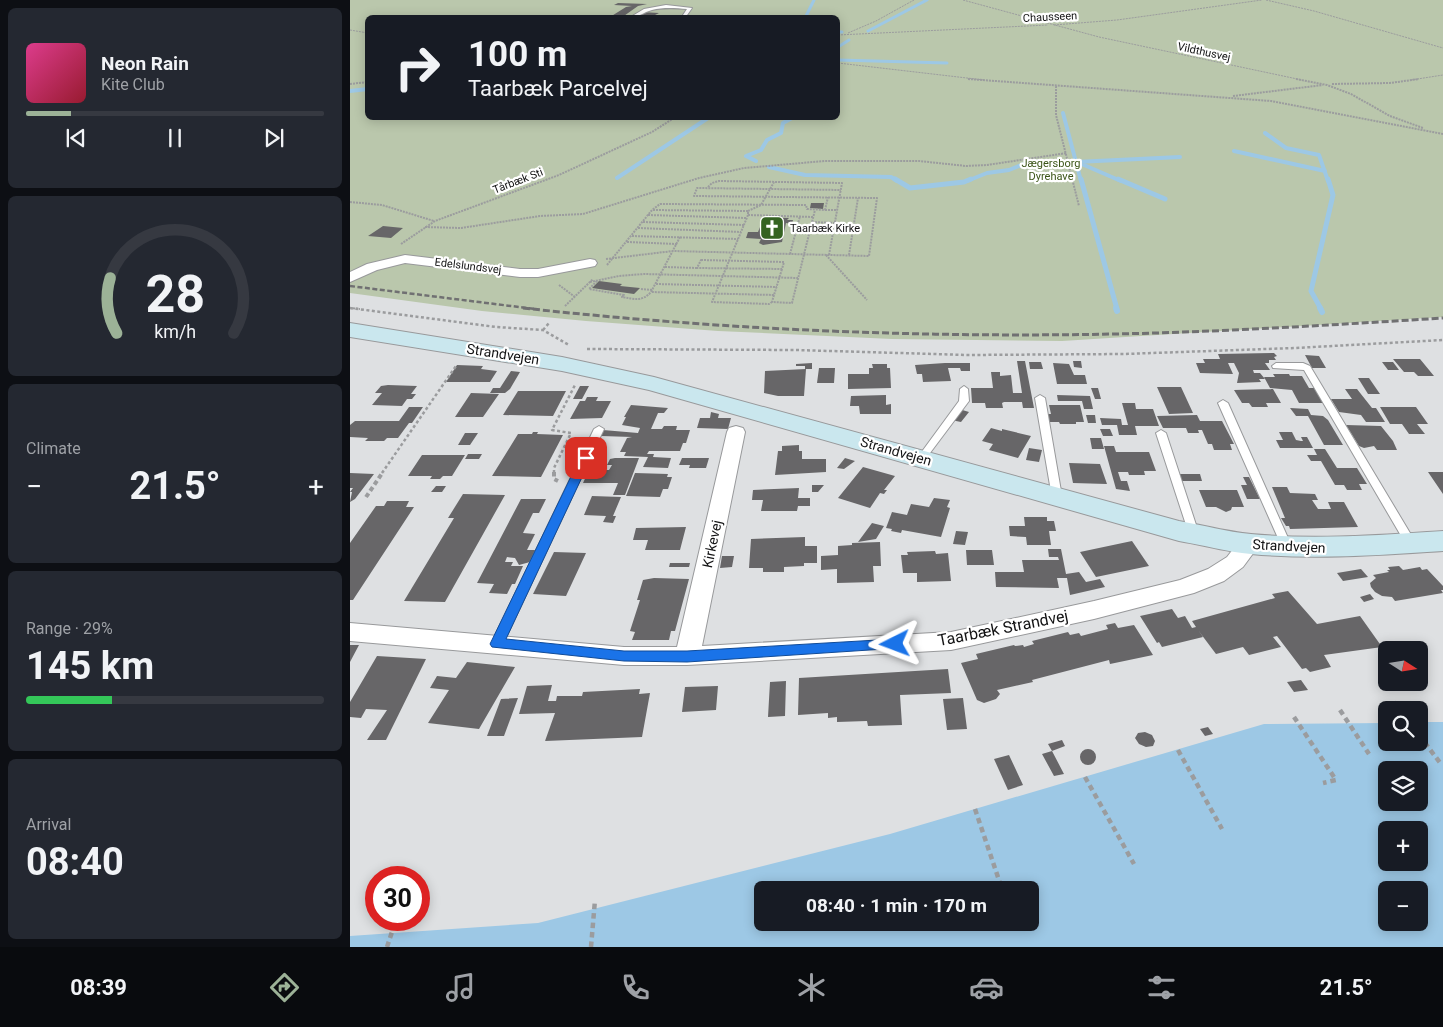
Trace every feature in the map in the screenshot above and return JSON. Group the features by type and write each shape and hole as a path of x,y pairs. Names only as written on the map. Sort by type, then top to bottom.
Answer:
{"main road":[{"name":"Strandvejen","path":"351,314 471,349 581,355 742,407 921,459 1194,534 1249,544 1287,547 1336,548 1443,541"}],"street":[{"name":"Edelslundsvej","path":"350,278 372,266 405,259 520,273 596,270"},
{"name":"Kirkevej","path":"687,656 736,432"},
{"name":"Taarbæk Strandvej","path":"350,632 624,656 687,656 951,641 1094,610 1186,587 1216,575 1235,562 1249,544"}],"lane":[{"path":"635,15 644,9 666,6 690,8 686,15"},
{"path":"1276,366 1303,366 1307,368 1411,543"},
{"path":"921,459 964,401 964,389"},
{"path":"1040,398 1057,497"},
{"path":"1223,404 1287,547"},
{"path":"497,644 599,430"},
{"path":"1161,433 1194,534"}],"path":[{"path":"845,34 876,21 914,0"},
{"name":"Vildthusvej","path":"963,0 1051,25 1327,85 1351,94 1390,116 1435,133"},
{"name":"Chausseen","path":"840,35 1117,20 1262,0"},
{"path":"1266,0 1314,11 1443,49"},
{"path":"350,30 365,32"},
{"path":"840,63 960,78 1291,104 1443,134"},
{"path":"1221,97 1327,85 1390,83 1443,75"},
{"path":"350,84 365,82"},
{"path":"1056,86 1056,115 1079,206"},
{"name":"Tårbæk Sti","path":"372,266 435,221 559,175 652,132 671,120"},
{"path":"425,227 461,228 540,216 583,214 699,178 744,168 825,161 920,161 966,166 1067,153"},
{"path":"707,188 712,183 719,181 842,183 827,255"},
{"path":"652,210 748,211 761,204 774,182"},
{"path":"614,258 673,251 869,256 877,198 694,196 697,188 841,190"},
{"path":"825,210 828,198"},
{"path":"848,255 858,198"},
{"path":"350,202 382,206 435,221"},
{"path":"565,306 589,282 596,270 614,258 652,210 660,204 761,204 806,206 816,210 837,210"},
{"path":"748,211 712,302 792,303 816,210"},
{"path":"648,215 814,217"},
{"path":"690,223 693,216"},
{"path":"790,254 800,216"},
{"path":"642,222 744,225"},
{"path":"812,222 835,222"},
{"path":"638,228 741,232"},
{"path":"597,280 589,289 624,294 622,297 642,300 652,291 676,244 687,230"},
{"path":"698,238 702,230"},
{"path":"632,236 738,239"},
{"path":"627,242 676,244"},
{"path":"827,255 867,300"},
{"path":"697,268 701,260 784,262 772,302"},
{"path":"665,267 782,269"},
{"path":"589,282 619,276 660,275 798,278"},
{"path":"656,284 777,287"},
{"path":"641,288 652,291 774,295"},
{"path":"351,314 543,330 581,355 796,350 968,355 1115,354 1295,348 1442,340"},
{"path":"543,330 549,322"},
{"path":"366,497 459,361 471,349"},
{"path":"572,486 554,479 554,468 571,433 552,430 576,383 581,355"},
{"path":"1340,710 1369,754"},
{"path":"1294,717 1336,780 1323,783"},
{"path":"1428,747 1441,764"},
{"path":"1178,750 1222,829"},
{"path":"1085,777 1134,864"},
{"path":"975,809 999,881"},
{"path":"591,947 595,900"},
{"path":"387,947 392,931"}],"green space":[{"name":"Jægersborg Dyrehave","path":"350,0 1443,0 1443,317 1062,341 892,339 718,331 482,311 350,293"}],"water":[{"path":"1428,722 1443,722 1443,947 350,947 350,936 538,923 890,834 1264,724 1378,723 1378,751 1428,751"}],"building":[{"path":"618,3 647,4 638,6 625,15 613,15 626,7 632,6 614,5"},
{"path":"641,12 659,13 655,15 636,15"},
{"path":"811,203 824,203 823,209 810,208"},
{"name":"Taarbæk Kirke","path":"764,217 789,218 787,220 793,220 792,224 786,223 782,242 763,245 759,243 761,239 746,238 748,232 758,232"},
{"path":"383,226 403,228 391,238 368,236"},
{"path":"599,281 640,288 634,294 592,288"},
{"path":"1274,353 1277,356 1274,357 1276,360 1269,360 1269,363 1265,363 1270,370 1253,370 1254,373 1260,373 1265,379 1259,379 1261,382 1237,383 1239,373 1234,363 1228,363 1233,374 1200,373 1196,363 1205,363 1203,359 1220,359 1218,354"},
{"path":"1305,355 1319,356 1326,368 1312,368"},
{"path":"1393,359 1420,359 1434,376 1418,376 1414,372 1404,372"},
{"path":"1017,361 1025,361 1034,408 1023,408 1022,402 1004,402 1002,403 1003,408 986,408 985,403 972,403 971,388 993,388 991,372 1000,372 1000,376 1011,375 1013,393 1022,393"},
{"path":"1073,361 1081,361 1082,368 1074,367"},
{"path":"1029,362 1041,362 1043,369 1030,369"},
{"path":"1382,362 1393,362 1399,370 1388,370"},
{"path":"812,363 812,369 805,369 805,366 796,366 796,364"},
{"path":"970,363 970,371 961,371 960,368 948,368 951,381 923,382 922,374 917,374 915,365"},
{"path":"1053,363 1069,364 1074,375 1085,375 1087,384 1057,384"},
{"path":"872,364 887,364 887,368 890,368 891,388 848,389 848,374 869,374 869,368 873,368"},
{"path":"457,365 483,366 481,369 497,371 490,382 446,382"},
{"path":"819,368 835,368 834,383 817,383"},
{"path":"806,369 804,396 778,396 764,393 765,371"},
{"path":"511,371 520,372 510,389 505,393 490,393 493,388 500,388"},
{"path":"1273,374 1302,376 1309,388 1315,388 1324,403 1299,403 1292,390 1270,388 1264,377 1275,377"},
{"path":"1358,378 1369,378 1380,394 1368,394"},
{"path":"381,386 417,386 411,394 416,394 412,399 407,399 402,406 372,405 382,393 375,393"},
{"path":"580,386 589,386 582,399 573,399"},
{"path":"1157,387 1181,387 1193,413 1169,414"},
{"path":"1091,388 1098,388 1101,399 1095,399"},
{"path":"1273,389 1281,403 1266,403 1268,407 1252,407 1249,403 1242,403 1234,390"},
{"path":"1345,389 1357,389 1372,408 1376,408 1385,422 1366,422 1361,415 1339,412 1331,399 1352,399"},
{"path":"518,391 566,391 553,416 503,415"},
{"path":"471,393 499,394 483,417 455,417"},
{"path":"886,395 886,405 891,404 891,414 860,414 859,406 850,406 851,396"},
{"path":"1057,395 1090,396 1093,409 1084,409 1082,401 1058,401"},
{"path":"587,397 598,397 596,401 611,401 602,418 570,419 580,401 585,401"},
{"path":"1122,403 1135,403 1136,409 1153,409 1159,426 1135,426 1137,435 1119,435 1117,425 1102,425 1100,418 1121,419 1122,425 1128,425"},
{"path":"631,405 668,408 664,413 658,413 651,429 677,426 676,430 690,430 686,443 683,443 680,451 649,451 647,454 654,454 653,457 671,458 668,468 643,467 648,457 624,456 626,452 620,452 627,438 632,437 601,436 603,430 638,433 640,428 622,425"},
{"path":"1049,405 1080,405 1084,422 1060,424 1059,422 1048,422 1047,414 1051,414"},
{"path":"409,407 423,407 398,438 387,438 384,441 365,441 368,438 350,437 350,425 355,421 399,421"},
{"path":"1380,407 1416,407 1428,424 1417,424 1425,434 1409,434 1402,424 1390,424"},
{"path":"1290,408 1308,409 1311,415 1323,416 1328,420 1343,445 1324,445 1308,416 1296,416"},
{"path":"959,409 969,412 961,422 951,420"},
{"path":"711,412 719,414 718,418 731,418 728,429 697,428 700,418 710,418"},
{"path":"1086,415 1095,415 1096,423 1088,423"},
{"path":"1197,415 1200,421 1222,421 1234,444 1230,444 1232,450 1214,450 1212,444 1208,444 1202,430 1198,430 1199,433 1188,433 1186,428 1163,428 1157,416"},
{"path":"1346,425 1381,426 1393,441 1397,450 1377,450 1374,446 1364,448 1359,446"},
{"path":"991,428 1031,436 1018,458 989,450 993,444 982,441"},
{"path":"1100,429 1110,429 1113,436 1103,436"},
{"path":"533,432 538,432 537,434 563,435 541,477 492,476 518,434 532,434"},
{"path":"1279,432 1292,432 1296,440 1301,441 1303,441 1301,437 1307,437 1313,448 1280,448 1276,440 1283,440"},
{"path":"465,433 478,433 470,445 458,445"},
{"path":"1090,438 1101,438 1104,449 1092,449"},
{"path":"799,445 799,451 802,451 802,459 826,459 826,472 775,475 778,451 782,451 782,446"},
{"path":"1104,446 1114,446 1116,452 1149,452 1156,471 1144,471 1145,475 1129,475 1128,472 1118,472 1121,481 1127,481 1130,491 1116,489"},
{"path":"1029,448 1042,450 1039,462 1026,460"},
{"path":"1314,449 1325,449 1337,468 1357,468 1367,484 1359,484 1362,490 1347,490 1344,485 1335,485 1321,461 1311,461 1307,455 1317,455"},
{"path":"468,454 482,454 479,459 465,459"},
{"path":"422,455 465,455 452,476 430,479 432,476 408,476"},
{"path":"639,458 625,495 613,495 618,483 583,483 589,470 585,470 587,465 599,465 596,470 609,470 612,465 607,465 610,459"},
{"path":"682,458 709,458 706,468 689,468 690,465 679,465"},
{"path":"845,458 855,461 844,469 837,468"},
{"path":"1069,463 1100,464 1107,484 1073,483"},
{"path":"863,467 895,476 884,490 887,490 884,494 880,493 870,508 838,498"},
{"path":"1428,472 1443,472 1443,494"},
{"path":"350,473 374,474 355,499 350,502 352,492 350,492 353,488 350,488"},
{"path":"635,473 668,474 667,477 672,477 668,489 663,489 660,497 626,496"},
{"path":"1178,474 1200,474 1202,481 1180,481"},
{"path":"1243,477 1249,477 1260,499 1247,499 1241,485 1247,485"},
{"path":"812,485 824,485 818,492 812,492"},
{"path":"436,486 446,486 442,492 431,492"},
{"path":"1272,487 1287,487 1290,493 1315,494 1318,500 1312,500 1318,509 1331,509 1328,502 1344,502 1358,527 1290,529 1281,518 1285,518"},
{"path":"799,488 798,498 810,498 810,506 798,506 797,511 761,511 763,500 752,500 753,490"},
{"path":"1199,490 1237,490 1244,507 1232,507 1231,510 1226,512 1216,507 1206,507"},
{"path":"463,494 505,495 445,602 404,601 454,518 448,518"},
{"path":"592,496 621,497 613,516 616,516 613,523 603,522 606,516 584,515"},
{"path":"934,498 950,500 947,507 950,508 941,537 902,530 901,533 886,528 892,512 907,515 911,504 929,507"},
{"path":"521,499 546,499 539,513 533,513 523,533 535,534 527,550 536,550 530,562 519,565 515,558 507,557 505,562 513,562 511,566 523,566 515,584 512,584 507,594 489,593 494,584 477,583"},
{"path":"387,501 409,501 406,507 414,507 353,600 350,600 350,543 376,506 384,506"},
{"path":"1024,517 1047,517 1047,521 1054,521 1056,531 1049,531 1051,545 1027,545 1026,537 1010,536 1009,526 1025,526"},
{"path":"872,523 884,526 876,539 858,542"},
{"path":"686,527 680,550 645,550 648,540 633,540 636,528"},
{"path":"956,531 968,532 965,545 953,544"},
{"path":"805,537 805,546 817,546 817,563 804,563 804,566 784,567 784,572 763,572 763,568 749,568 751,539"},
{"path":"1132,541 1149,566 1096,577 1080,552"},
{"path":"880,542 881,566 873,566 874,582 837,583 837,569 821,570 821,556 838,555 838,546 852,545 852,543"},
{"path":"1048,549 1061,549 1066,574 1079,572 1086,582 1100,579 1105,587 1070,595 1067,578 1057,578 1059,588 996,587 995,572 1024,572 1022,560 1059,560 1058,557 1049,557"},
{"path":"966,550 992,550 994,565 967,565"},
{"path":"935,551 936,554 948,553 951,581 917,582 917,573 903,573 901,555 908,555 907,552"},
{"path":"554,552 586,553 566,596 533,594"},
{"path":"722,556 734,556 732,567 720,568"},
{"path":"670,563 690,563 689,567 669,567"},
{"path":"1399,566 1403,570 1420,567 1422,570 1427,569 1443,586 1443,590 1441,590 1443,593 1395,601 1392,597 1382,596 1375,592 1370,583 1376,578 1373,575 1389,572 1387,570 1390,570 1388,567"},
{"path":"1361,569 1368,577 1343,581 1337,573"},
{"path":"654,578 689,579 675,631 671,631 669,640 632,640 635,632 630,631 640,600 637,600 643,580"},
{"path":"1288,591 1317,624 1360,616 1378,641 1378,648 1324,655 1331,667 1310,672 1306,668 1302,669 1277,636 1273,637 1281,647 1249,655 1243,647 1216,654 1198,630 1203,637 1162,647 1159,642 1157,643 1140,616 1172,609 1178,618 1185,616 1192,628 1196,627 1192,621 1275,598 1272,594"},
{"path":"1370,594 1374,599 1364,602 1360,597"},
{"path":"1115,623 1118,628 1134,625 1153,655 1110,664 1109,660 1032,680 1033,682 997,690 1000,694 996,699 984,703 977,700 961,663 978,659 976,654 1014,645 1023,645 1024,647 1034,644 1032,641 1068,632 1070,635 1079,633 1081,636 1108,629 1106,625"},
{"path":"350,645 359,645 350,662"},
{"path":"377,656 426,659 386,740 367,740 387,710 366,709 361,718 350,717 350,702"},
{"path":"467,662 515,667 479,729 428,723 449,690 430,688 437,676 456,678"},
{"path":"948,669 951,693 900,695 902,725 868,726 867,721 837,722 837,717 828,718 828,713 798,715 799,678"},
{"path":"1301,680 1308,690 1294,692 1287,682"},
{"path":"786,681 785,716 768,717 770,682"},
{"path":"552,685 548,701 556,701 557,696 582,696 583,692 640,689 639,694 650,693 642,737 545,741 555,713 519,714 527,686"},
{"path":"718,686 716,710 682,712 685,687"},
{"path":"518,698 504,736 487,736 501,699"},
{"path":"963,698 967,729 947,730 943,699"},
{"path":"1208,727 1213,734 1205,736 1200,729"},
{"path":"1145,732 1152,735 1155,741 1153,746 1146,747 1139,744 1135,738 1138,733"},
{"path":"1062,740 1065,746 1052,751 1048,744"},
{"path":"1085,749 1091,749 1096,754 1094,763 1085,765 1080,760 1080,754"},
{"path":"1052,751 1064,774 1054,776 1042,754"},
{"path":"1009,755 1023,785 1008,790 994,759"}],"waterway":[{"path":"806,15 814,0"},
{"path":"868,31 927,0"},
{"path":"840,46 849,40"},
{"path":"840,60 947,63"},
{"path":"350,91 365,89"},
{"path":"1063,113 1081,181"},
{"path":"617,178 705,120"},
{"path":"756,161 746,156 761,150 767,140 781,133 783,123 788,120"},
{"path":"1265,133 1286,148 1319,155 1325,171"},
{"path":"1234,151 1325,171"},
{"path":"1076,162 1180,157"},
{"path":"967,181 987,173 1009,170 1029,162 1062,161"},
{"path":"1077,162 1121,181"},
{"path":"769,167 805,175 891,177 897,181"},
{"path":"1325,171 1328,181"},
{"path":"895,179 910,188 964,182 971,179"},
{"path":"1081,179 1117,309"},
{"path":"1118,179 1165,199"},
{"path":"1321,309 1311,291 1333,195 1328,179"},
{"path":"1320,308 1322,312"}],"railway":[{"path":"350,286 535,309"},
{"path":"523,308 759,328 997,335 1192,332 1443,318"}],"place":[{"name":"Taarbæk Kirke","path":"772,228"}],"route":[{"path":"586,458 497,644 624,656 687,656 895,644"}]}
